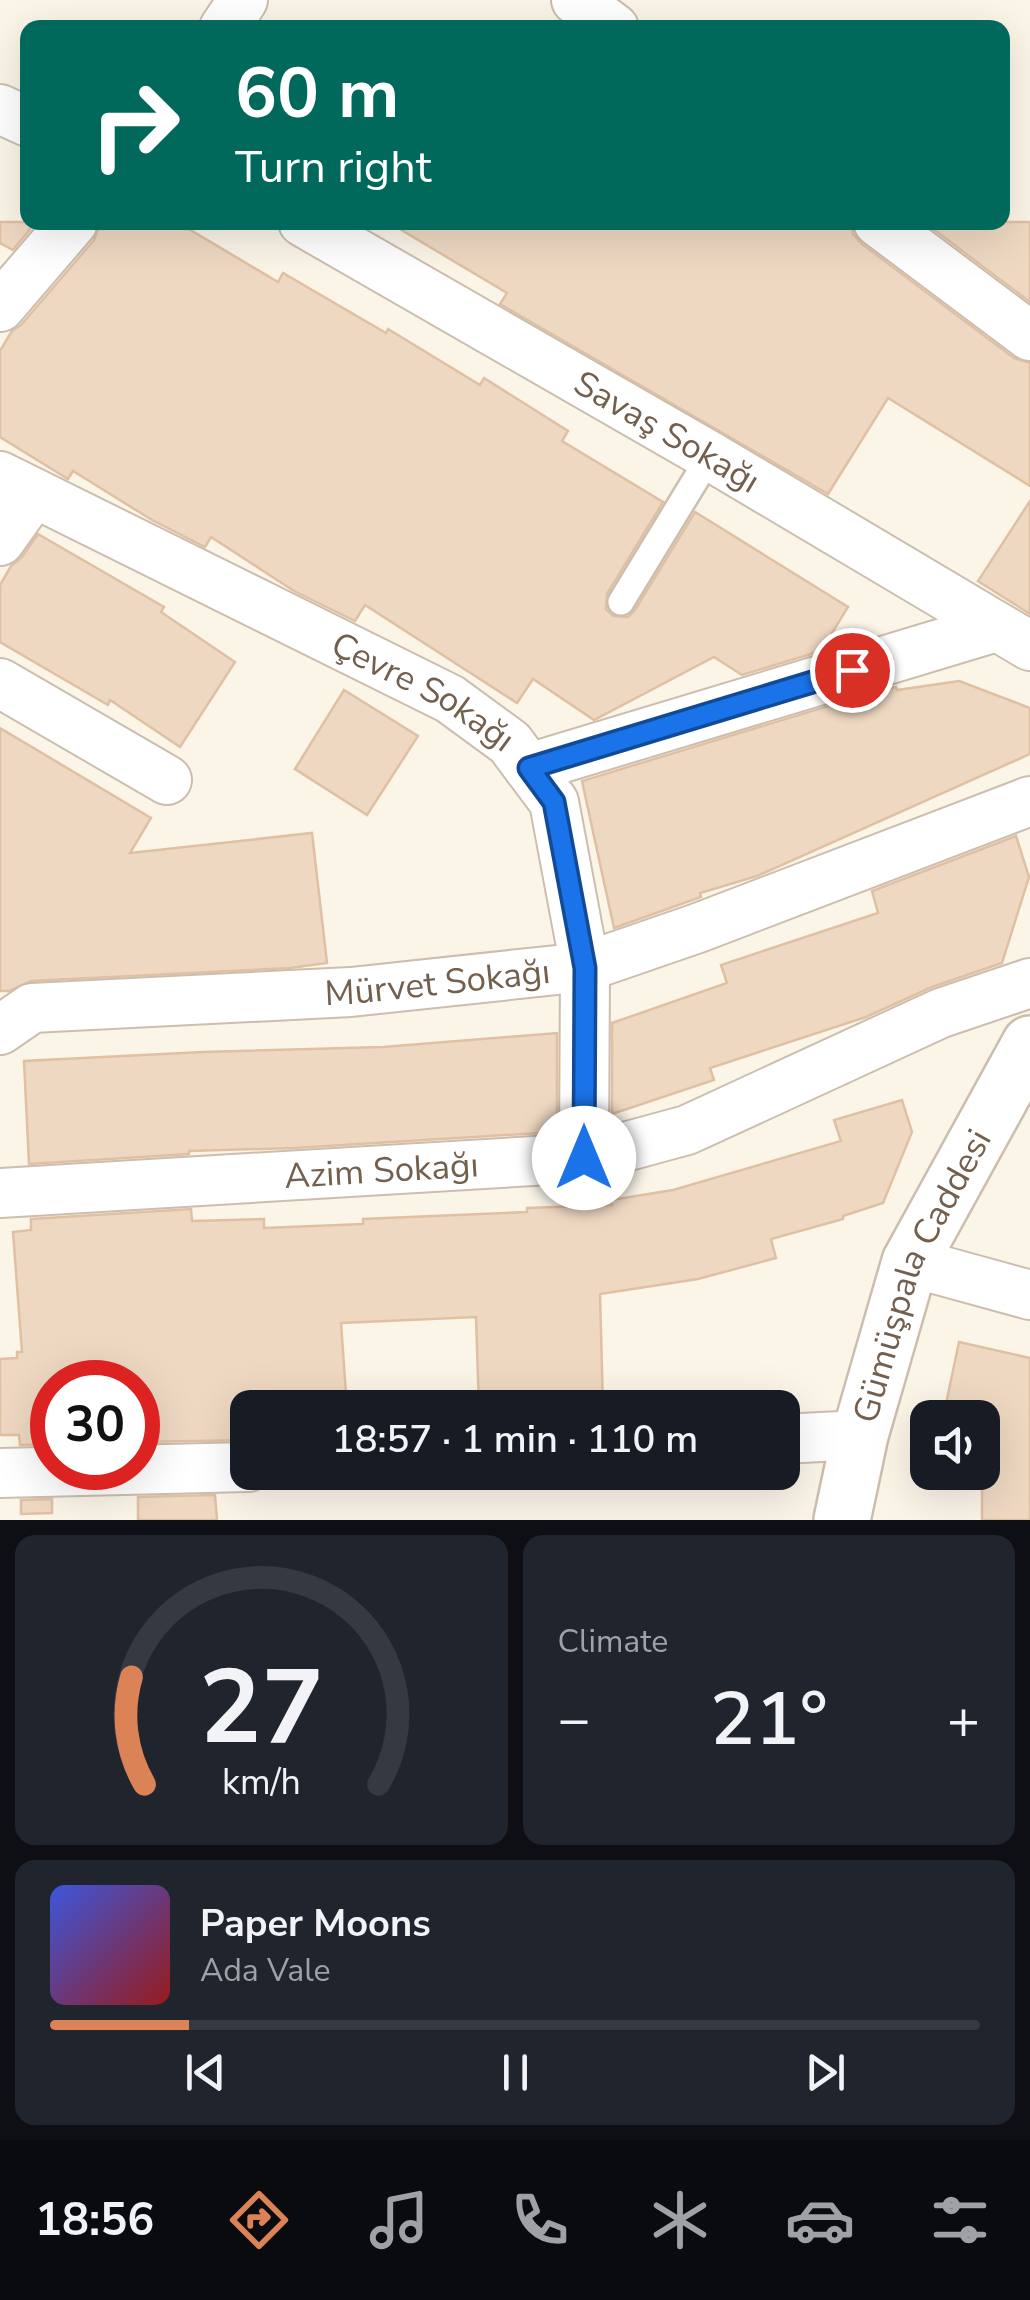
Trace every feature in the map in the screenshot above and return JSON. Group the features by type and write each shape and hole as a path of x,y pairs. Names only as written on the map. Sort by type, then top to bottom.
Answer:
{"street":[{"path":"576,0 603,20"},
{"path":"0,307 66,230"},
{"name":"Savaş Sokağı","path":"316,230 710,456 1013,637"},
{"path":"889,230 1030,336"},
{"path":"0,541 17,485"},
{"name":"Çevre Sokağı","path":"17,485 450,698 510,744 554,802 585,968 584,1158"},
{"path":"529,768 1013,637"},
{"path":"0,683 167,780"},
{"name":"Mürvet Sokağı","path":"0,1030 32,1008 351,992 585,968 1030,801"},
{"name":"Azim Sokağı","path":"0,1193 584,1158 687,1130 941,1012 1030,983"},
{"name":"Gümüşpala Caddesi","path":"842,1520 860,1434 910,1262 1029,1049"},
{"path":"910,1262 1030,1296"},
{"path":"800,1438 860,1434"},
{"path":"0,1473 230,1467"}],"lane":[{"path":"620,602 710,456"}],"building":[{"path":"0,222 20,222 20,230 29,230 13,250 0,243"},
{"path":"1010,222 1030,222 1030,302 935,230 1010,230"},
{"path":"97,230 190,230 278,282 283,273 386,333 388,329 480,385 484,378 568,431 562,441 663,502 607,594 606,609 613,616 628,617 635,610 695,512 848,607 821,651 742,675 714,657 594,720 533,679 517,703 365,605 355,621 294,591 211,537 205,547 152,520 73,471 68,479 0,437 0,351 12,331 94,240"},
{"path":"401,230 852,230 862,244 1014,358 1030,363 1030,486 888,398 828,494 500,304 507,293"},
{"path":"1030,501 1030,614 978,581"},
{"path":"38,534 164,607 161,612 235,662 180,747 110,700 108,705 0,642 0,585"},
{"path":"959,681 1030,708 1030,754 757,876 700,893 701,897 614,928 582,781 881,690"},
{"path":"344,690 418,736 367,815 295,769"},
{"path":"0,728 151,818 130,853 312,833 327,963 31,981 0,991"},
{"path":"1016,836 1029,877 1002,963 932,987 866,1017 710,1068 714,1080 612,1114 612,1023 727,983 721,965 878,913 872,891"},
{"path":"557,1033 557,1132 189,1151 29,1164 24,1061 383,1047"},
{"path":"902,1100 912,1132 883,1203 771,1239 776,1258 698,1279 600,1294 603,1390 478,1390 476,1317 341,1323 346,1390 230,1390 230,1440 160,1442 160,1360 30,1360 30,1445 20,1445 19,1435 0,1435 0,1359 17,1358 17,1352 22,1352 13,1232 31,1230 31,1219 191,1209 192,1221 264,1219 264,1228 612,1205 611,1200 673,1190 841,1141 834,1120"},
{"path":"959,1342 1030,1358 1030,1520 982,1520 982,1490 1000,1490 1000,1400 947,1400"},
{"path":"215,1495 217,1520 138,1520 138,1497"},
{"path":"52,1499 52,1513 21,1514 21,1500"}],"route":[{"path":"584,1158 585,968 554,802 529,768 852,670"}]}
